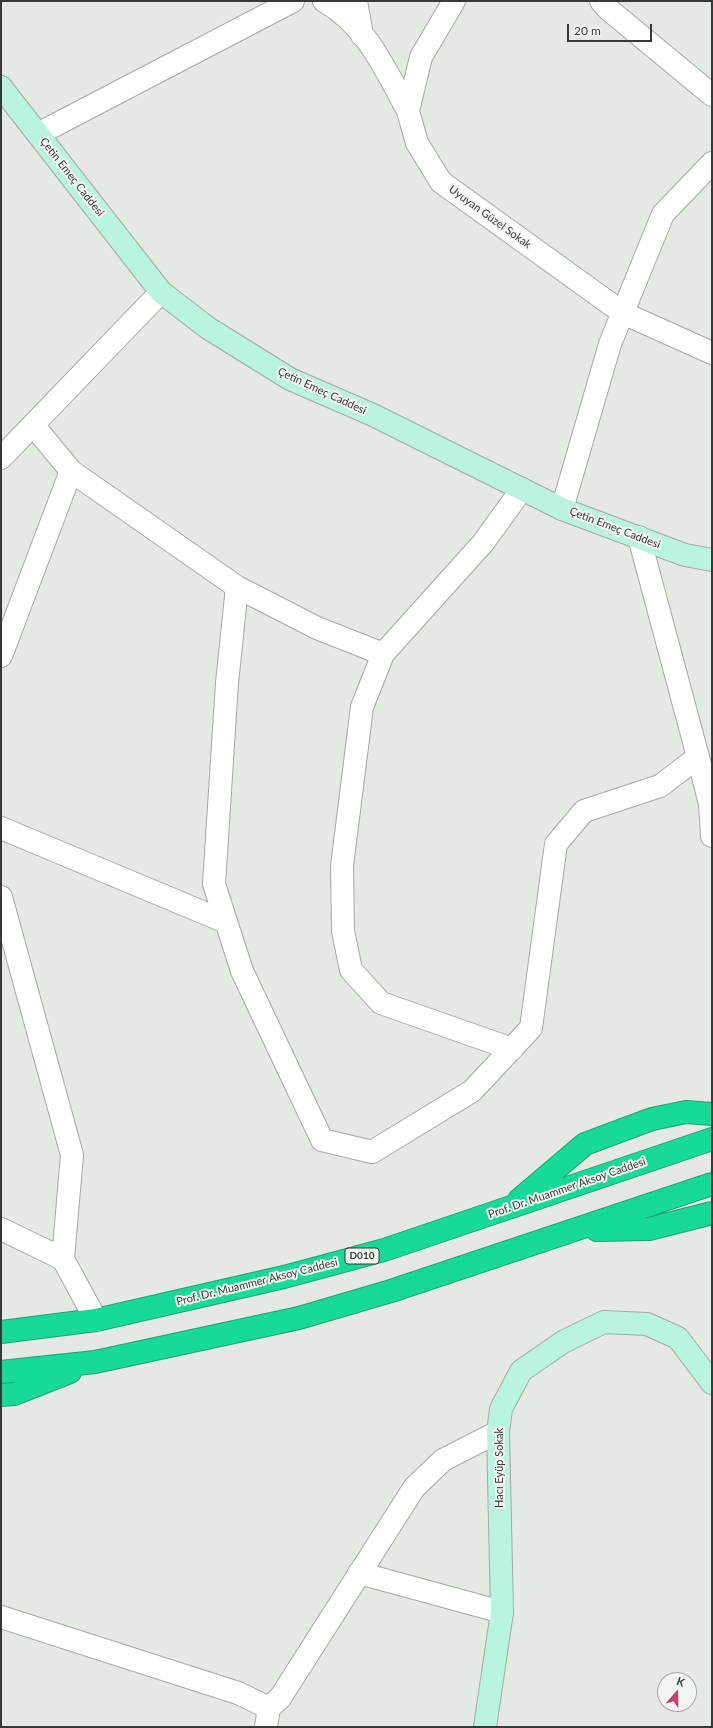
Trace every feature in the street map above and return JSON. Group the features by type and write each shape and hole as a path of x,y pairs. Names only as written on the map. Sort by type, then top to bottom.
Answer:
{"highway":[{"path":"511,1207 585,1144 652,1119 686,1112 712,1114"},
{"name":"Prof. Dr. Muammer Aksoy Caddesi","path":"1,1332 96,1320 284,1276 384,1250 712,1139"},
{"path":"1,1372 95,1362 299,1318 391,1291 576,1231 712,1184"},
{"path":"576,1231 649,1229 712,1213"},
{"path":"1,1317 21,1316 58,1325"},
{"path":"1,1395 14,1394 95,1362"}],"street":[{"path":"38,134 293,1"},
{"path":"324,1 339,10 374,48 408,111"},
{"path":"356,1 362,35"},
{"name":"Uyuyan Güzel Sokak","path":"454,1 421,58 408,111 417,143 441,182 623,313 712,353"},
{"path":"601,1 608,9 712,95"},
{"name":"Çetin Emeç Caddesi","path":"1,87 160,292 208,328 290,379 373,415 562,509 685,555 712,560"},
{"path":"562,509 610,344 663,214 712,163"},
{"path":"1,458 160,292"},
{"path":"33,425 71,471 237,587 317,628 383,654"},
{"path":"1,656 71,471"},
{"path":"512,1049 381,1003 351,970 343,931 342,866 362,707 383,654 482,543 522,489"},
{"path":"639,537 710,804 712,836"},
{"path":"237,587 226,682 214,884 242,971 322,1140 372,1152 472,1092 531,1028 556,844 584,811 660,786 698,757"},
{"path":"1,828 226,922"},
{"path":"1,897 72,1155 63,1259 96,1320"},
{"path":"1,1229 63,1259"},
{"name":"Hacı Eyüp Sokak","path":"485,1727 502,1612 498,1432 501,1409 520,1371 564,1342 604,1322 647,1324 678,1338 712,1383"},
{"path":"1,1617 238,1693 268,1718 414,1488 443,1460 498,1432"},
{"path":"359,1573 502,1612"}]}
